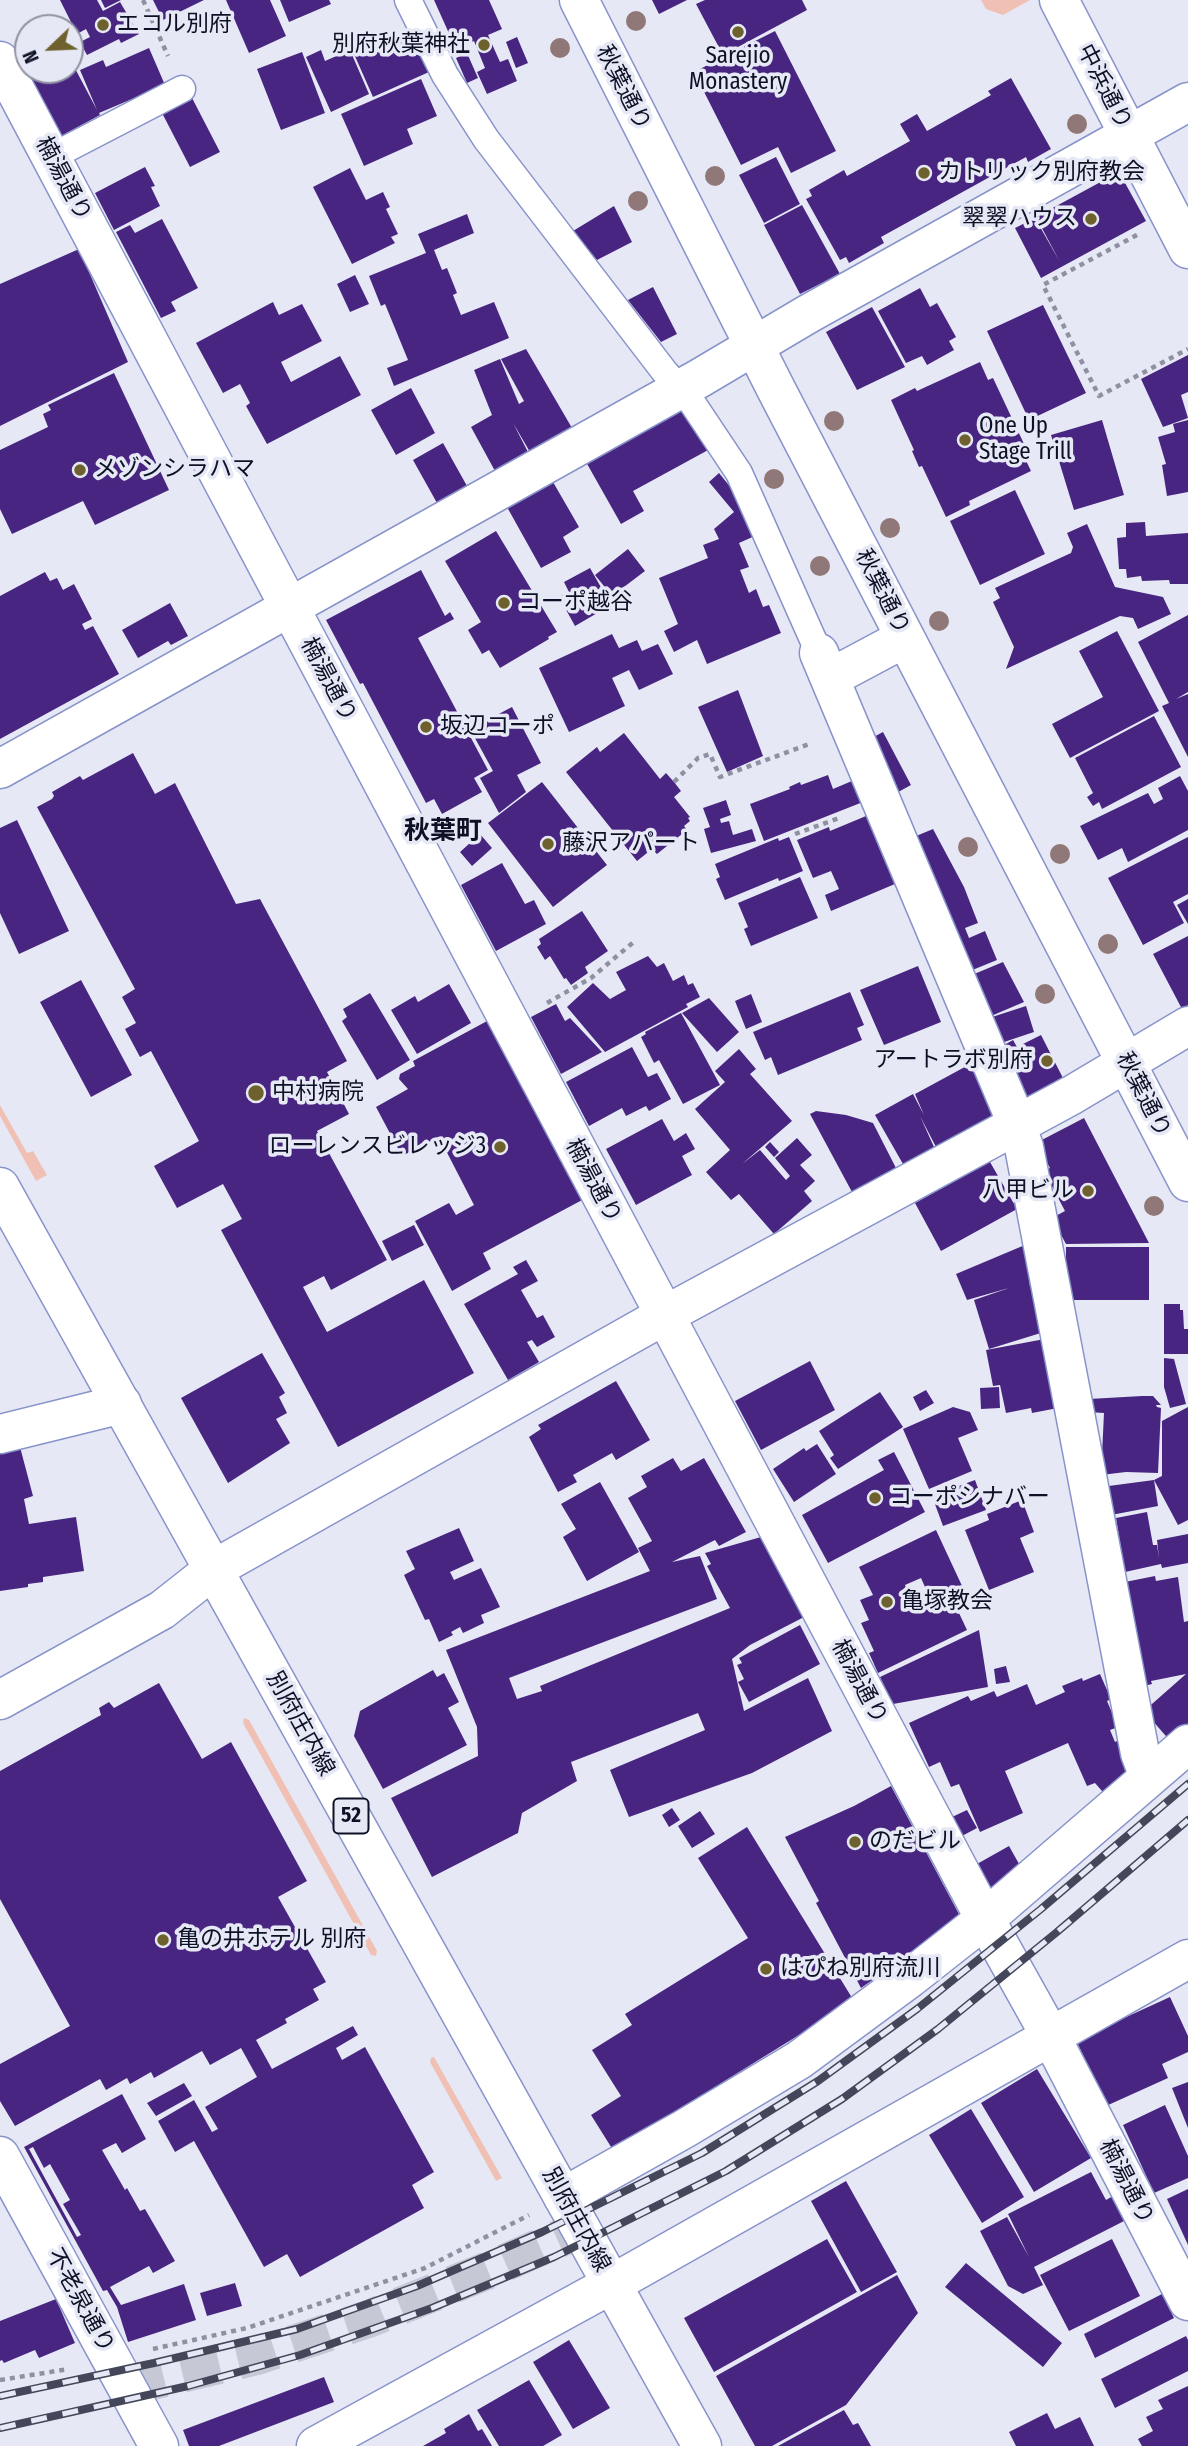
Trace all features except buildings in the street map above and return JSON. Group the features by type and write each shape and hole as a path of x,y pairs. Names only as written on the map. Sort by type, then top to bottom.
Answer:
{"street":[{"name":"秋葉通り","path":"579,0 754,346 1188,1182"},
{"name":"中浜通り","path":"1059,0 1180,233"},
{"name":"楠湯通り","path":"0,61 985,1919 1051,2037 1188,2301"},
{"path":"0,769 1188,102"},
{"path":"905,638 825,665 1024,1147 1140,1753 1149,1777"},
{"path":"0,1700 165,1608 214,1569 665,1315 1072,1095 1188,1026"},
{"name":"別府庄内線","path":"0,1187 702,2446"},
{"path":"0,1434 122,1404"},
{"path":"564,2197 799,2060 985,1919 1188,1744"},
{"path":"316,2446 612,2284 1188,1959"},
{"name":"不老泉通り","path":"0,2156 159,2446"}],"lane":[{"path":"408,0 445,75 486,139 664,371 693,404 739,473 825,665"},
{"path":"51,157 183,89"}],"path":[{"path":"143,0 183,89"},
{"path":"1180,233 1043,285 1099,396 1188,349"},
{"path":"674,782 698,758 709,754 720,777 851,727"},
{"path":"795,834 883,803"},
{"path":"509,1023 591,978 636,940"},
{"path":"0,2380 85,2366 247,2328 425,2268 564,2197"}],"shaded area":[{"path":"981,0 1030,0 1003,15 986,9"},
{"path":"0,1105 27,1153 33,1151 47,1175 36,1181 0,1116"},
{"path":"244,1718 249,1720 377,1951 376,1956 371,1955 243,1723"},
{"path":"434,2057 502,2178 496,2181 430,2062"}],"tunnel":[{"path":"127,2387 257,2356 371,2318 581,2229"}],"railway":[{"path":"0,2396 297,2329 417,2286 542,2232 702,2153 818,2081 917,2009 1041,1909 1188,1784"},
{"path":"0,2428 188,2386 300,2355 432,2308 554,2257 726,2171 842,2099 938,2029 1188,1820"}],"place":[{"name":"エコル別府","path":"103,25"},
{"name":"Sarejio Monastery","path":"738,32"},
{"name":"別府秋葉神社","path":"484,45"},
{"name":"カトリック別府教会","path":"924,173"},
{"name":"翠翠ハウス","path":"1091,219"},
{"name":"One Up Stage Trill","path":"965,440"},
{"name":"メゾンシラハマ","path":"80,470"},
{"name":"コーポ越谷","path":"504,603"},
{"name":"坂辺コーポ","path":"426,727"},
{"name":"藤沢アパート","path":"548,844"},
{"name":"アートラボ別府","path":"1047,1061"},
{"name":"中村病院","path":"256,1093"},
{"name":"ローレンスビレッジ3","path":"500,1147"},
{"name":"八甲ビル","path":"1088,1191"},
{"name":"コーポシナバー","path":"875,1498"},
{"name":"亀塚教会","path":"887,1602"},
{"name":"のだビル","path":"855,1842"},
{"name":"亀の井ホテル 別府","path":"163,1940"},
{"name":"はぴね別府流川","path":"766,1969"}],"district":[{"name":"秋葉町","path":"443,832"}]}
